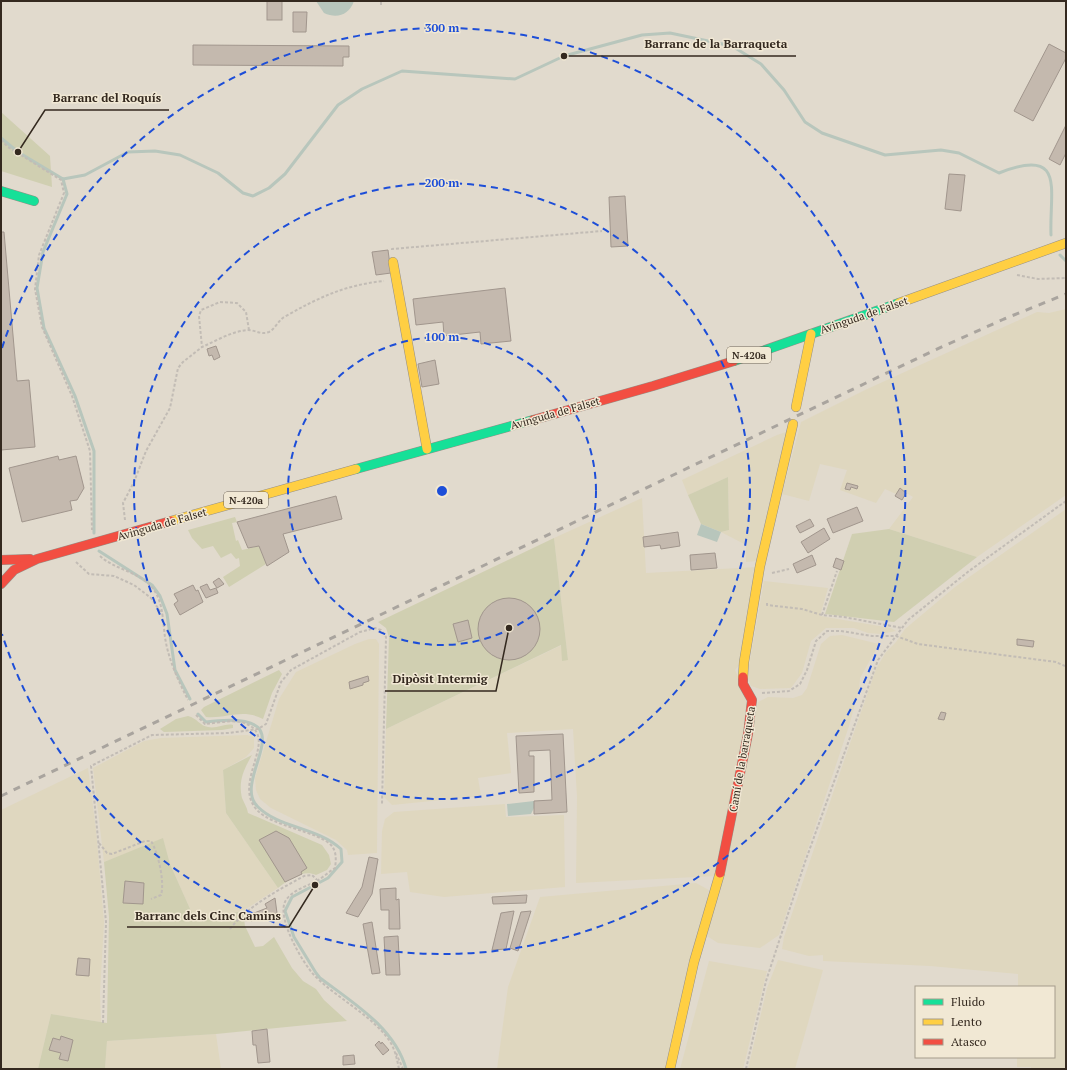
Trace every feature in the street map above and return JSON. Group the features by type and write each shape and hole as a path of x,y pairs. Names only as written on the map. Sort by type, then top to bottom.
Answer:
{"main road":[{"path":"1,191 34,201"},
{"name":"Avinguda de Falset","path":"36,559 653,386 811,334 1066,243"},
{"path":"394,262 427,449"},
{"path":"796,407 811,334"},
{"name":"Camí de la barraqueta","path":"670,1069 694,962 718,881 748,734 752,700 743,684 744,662 760,566 793,424"},
{"name":"N-420a","path":"1,560 36,559"},
{"name":"N-420a","path":"1,584 14,570 36,559"}],"path":[{"path":"1,140 60,180 64,194 39,255 35,289 42,327 72,396 90,451 92,534"},
{"path":"394,262 392,249 602,231"},
{"path":"1012,263 1017,275 1038,279 1066,278"},
{"path":"125,534 124,499 134,482 146,451 170,408 178,368 183,362 202,347 236,332 249,330 264,333 270,331 280,320 318,298 361,283 397,280"},
{"path":"202,347 199,316 201,310 206,307 220,302 237,303 246,312 249,330"},
{"path":"746,1069 766,981 805,862 878,660 908,620 963,576 1066,502"},
{"path":"64,551 89,574 114,576 134,585 151,598 163,615"},
{"path":"97,552 103,559 142,579 150,586 162,609 166,643 174,672 188,700"},
{"path":"771,579 772,572 790,569"},
{"path":"822,616 837,571"},
{"path":"768,598 767,605 802,609 822,616 844,618 902,628"},
{"path":"104,1023 106,922 90,766 152,735 230,733 258,729 266,724 281,682 291,670 360,632 375,628 381,630 386,636 382,804"},
{"path":"749,694 789,691 800,684 807,670 816,641 827,631 842,631 872,636 896,636 918,644 1056,662 1065,666"},
{"path":"196,715 205,724 242,722 254,729 260,742 257,757 250,773 248,788 249,799 258,811 263,814 331,845 336,857 334,868 317,880 293,893 283,906 284,920 291,938 314,974 370,1020 389,1040 403,1069"},
{"path":"98,842 107,853 112,854 145,841 151,841 156,848 164,887 161,895 151,899"},
{"path":"230,929 238,918 286,886 304,876 312,875 317,880"},
{"path":"394,1050 399,1069"}],"shaded area":[{"path":"316,1 354,1 346,13 333,16 324,13"},
{"path":"1066,309 1066,495 977,557 889,529 913,497 900,489 896,494 885,489 876,503 840,490 847,470 820,464 809,501 782,494 801,422 865,390 1037,312 1049,313"},
{"path":"789,431 759,561 746,562 746,545 721,532 729,530 728,477 688,495 682,480 777,435"},
{"path":"642,498 646,573 757,567 742,662 735,670 748,708 716,876 576,883 577,797 573,729 507,733 511,773 478,778 481,796 392,805 384,797 386,729 562,645 568,660 554,538"},
{"path":"1066,509 1066,1069 1031,1069 1031,1067 1017,1067 1017,1058 1055,1058 1055,986 1018,986 1018,974 930,966 823,961 823,955 809,956 782,949 784,937 876,669 886,652 896,642 905,629 955,587"},
{"path":"701,524 721,532 717,542 697,535"},
{"path":"764,581 828,588 820,616 891,628 896,631 881,634 868,633 854,628 826,628 811,641 802,673 791,688 760,689 751,686 747,677"},
{"path":"842,635 879,644 860,678 859,690 849,726 779,935 760,948 718,943 707,936 758,702 768,697 793,698 802,695 807,688 821,644 830,636"},
{"path":"369,639 376,639 379,644 377,853 348,855 347,850 336,840 271,808 260,799 256,790 255,778 279,699 296,672 355,644"},
{"path":"247,735 254,737 254,748 246,757 223,770 226,813 278,888 243,911 195,920 170,864 163,839 104,862 93,768 144,741 161,738"},
{"path":"88,768 96,830 104,922 100,993 101,1022 51,1014 38,1069 1,1069 1,810"},
{"path":"534,801 534,808 531,814 508,816 507,804"},
{"path":"505,804 506,817 564,815 565,887 444,897 410,892 407,872 381,874 382,831 385,819 394,812"},
{"path":"696,883 709,890 668,1069 497,1069 508,987 540,897"},
{"path":"778,960 823,970 795,1069 748,1069 767,988"},
{"path":"709,961 767,971 743,1069 680,1069"},
{"path":"216,1034 221,1069 105,1069 107,1041"}],"green space":[{"path":"1,112 50,156 52,187 1,171"},
{"path":"728,477 729,530 721,532 701,524 688,495"},
{"path":"235,517 237,522 232,523 236,541 238,540 242,550 259,546 266,564 229,587 223,577 240,566 239,558 236,559 231,553 221,558 213,546 202,549 192,538 188,530"},
{"path":"889,529 977,557 894,622 825,614 852,534"},
{"path":"554,538 568,660 562,661 561,645 386,729 389,637 386,628 378,622"},
{"path":"279,670 282,674 272,693 263,719 248,714 206,717 201,710 204,707"},
{"path":"188,716 194,718 205,726 215,727 233,725 233,728 222,730 164,732 160,729 176,719"},
{"path":"252,755 244,770 241,781 242,798 248,813 322,845 329,855 331,864 327,870 316,875 306,873 301,874 278,888 226,813 223,770"},
{"path":"163,838 170,864 195,920 243,911 245,926 255,947 263,946 274,937 292,968 303,981 316,989 324,1000 347,1021 216,1034 107,1041 105,1069 38,1069 51,1014 107,1023 109,917 104,862"}],"building":[{"path":"267,1 282,1 282,20 267,20"},
{"path":"293,12 307,12 306,32 293,32"},
{"path":"1049,44 1066,53 1066,58 1033,121 1014,111"},
{"path":"193,45 349,46 349,57 343,57 343,66 193,65"},
{"path":"1066,125 1066,153 1060,165 1049,159"},
{"path":"949,174 965,175 961,211 945,209"},
{"path":"625,196 628,246 611,247 609,197"},
{"path":"1,232 4,232 17,381 29,380 35,447 1,450"},
{"path":"388,250 391,273 376,275 372,252"},
{"path":"505,288 511,341 481,344 480,332 444,336 443,322 416,325 413,299"},
{"path":"216,346 220,357 214,360 212,355 209,356 207,349"},
{"path":"435,360 439,384 422,387 418,364"},
{"path":"58,456 59,460 76,456 84,488 77,500 70,501 72,510 22,522 9,468"},
{"path":"847,483 858,486 857,489 851,487 850,490 845,489"},
{"path":"900,488 906,493 902,500 895,496"},
{"path":"336,496 342,519 283,534 289,552 267,566 259,546 248,548 237,522"},
{"path":"857,507 863,521 833,533 827,519"},
{"path":"810,519 814,526 800,533 796,526"},
{"path":"824,528 830,539 808,553 801,542"},
{"path":"678,532 680,546 661,549 660,545 644,547 643,537"},
{"path":"715,553 717,568 691,570 690,555"},
{"path":"812,555 816,565 797,573 793,564"},
{"path":"836,558 844,561 841,570 833,567"},
{"path":"219,578 224,584 217,588 213,582"},
{"path":"207,584 210,590 216,588 218,593 206,598 200,587"},
{"path":"193,585 196,591 198,590 203,602 180,615 174,604 178,601 174,594"},
{"path":"509,598 526,603 531,607 535,612 540,629 535,646 531,651 526,655 509,660 492,655 487,651 483,646 478,629 483,612 487,607 492,603"},
{"path":"468,620 472,638 458,642 453,624"},
{"path":"1017,639 1034,641 1033,647 1017,645"},
{"path":"368,676 369,681 363,683 363,685 350,689 349,682"},
{"path":"941,712 946,713 944,720 938,719"},
{"path":"563,734 567,812 534,814 534,801 552,800 550,750 529,751 529,756 534,756 534,792 519,793 516,736"},
{"path":"276,831 289,838 307,868 301,872 302,874 285,882 259,840"},
{"path":"369,857 378,859 372,894 358,917 346,913 362,887"},
{"path":"125,881 144,883 143,904 123,903"},
{"path":"396,888 396,900 399,899 400,929 389,929 389,910 381,910 380,889"},
{"path":"527,895 526,903 493,904 492,897"},
{"path":"275,898 277,913 251,921 249,915 267,908 265,904"},
{"path":"514,911 506,949 492,950 501,913"},
{"path":"531,911 518,951 510,948 521,912"},
{"path":"372,922 380,973 372,974 363,924"},
{"path":"398,936 400,975 386,975 384,937"},
{"path":"78,958 90,959 89,976 76,975"},
{"path":"267,1029 270,1062 258,1063 256,1045 253,1045 252,1031"},
{"path":"61,1036 73,1040 68,1061 59,1059 61,1053 49,1050 53,1038 60,1040"},
{"path":"379,1041 381,1044 382,1042 389,1050 383,1055 375,1045"},
{"path":"354,1055 355,1064 343,1065 343,1056"}],"waterway":[{"path":"63,179 85,175 128,152 155,151 180,155 218,173 243,193 253,196 269,188 285,174 338,105 362,89 402,71 515,79 564,56 642,35 670,33 732,46 761,64 784,90 805,122 822,133 885,155 941,150 959,153 999,173 1021,166 1036,165 1045,169 1050,177 1052,189 1051,235"},
{"path":"1,138 18,152 63,179"},
{"path":"63,179 67,194 43,252 37,288 44,328 75,396 94,451 94,533"},
{"path":"1060,255 1066,261"},
{"path":"99,551 152,585 160,596 167,614 175,670 190,699"},
{"path":"198,714 206,722 238,720 255,725 262,735 261,749 252,780 252,795 258,807 276,819 321,836 341,849 342,862 328,878 292,897 285,911 294,937 316,973 320,978 371,1017 392,1041 400,1054 406,1069"}],"railway":[{"path":"1,796 935,350 1004,319 1066,294"}],"traffic: fast":[{"path":"1,191 34,201"},
{"path":"734,361 899,303"},
{"path":"356,469 533,420"}],"traffic: slow":[{"path":"899,303 1066,243"},
{"path":"393,262 427,449"},
{"path":"796,407 811,334"},
{"path":"743,677 744,662 760,566 793,424"},
{"path":"171,521 356,469"},
{"path":"670,1069 694,962 720,873"}],"traffic: jam":[{"path":"533,420 734,361"},
{"path":"1,584 14,570 37,559 171,521"},
{"path":"1,560 30,559"},
{"path":"720,873 748,734 752,700 743,684 743,677"}],"place":[{"name":"Barranc de la Barraqueta","path":"564,56"},
{"name":"Barranc del Roquís","path":"18,152"},
{"name":"Dipòsit Intermig","path":"509,628"},
{"name":"Barranc dels Cinc Camins","path":"315,885"}]}
